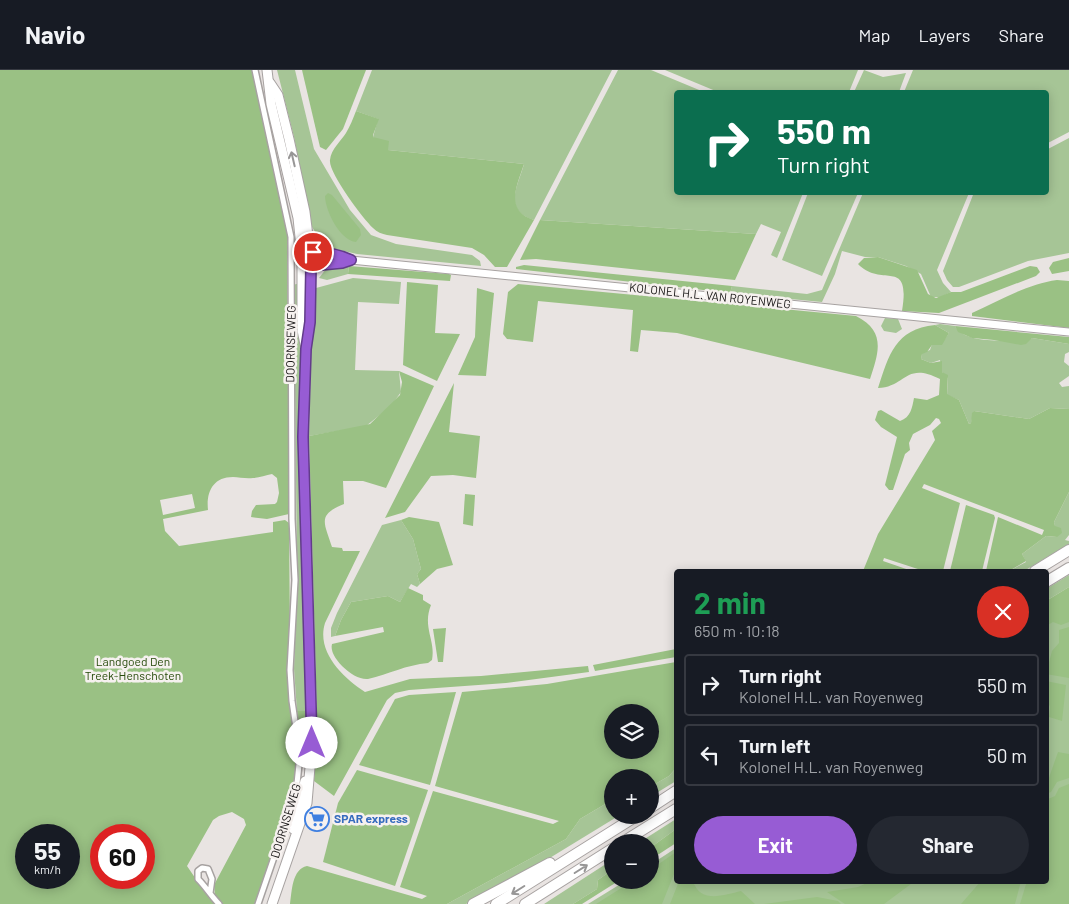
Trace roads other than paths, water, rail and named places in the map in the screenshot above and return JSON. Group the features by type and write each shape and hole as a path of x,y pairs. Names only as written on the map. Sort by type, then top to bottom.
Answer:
{"highway":[{"path":"1037,569 1069,550"},
{"path":"1049,580 1069,568"},
{"path":"659,802 674,792"},
{"path":"636,834 674,810"},
{"path":"607,834 623,824"},
{"path":"473,904 604,836"},
{"path":"496,904 604,836"},
{"path":"525,904 604,854"}],"main road":[{"name":"DOORNSEWEG","path":"267,70 272,104 306,254 311,266 310,322 306,349 303,437 304,521 312,711 311,777 307,803 272,904"},
{"name":"DOORNSEWEG","path":"306,254 302,330 306,349"},
{"name":"DOORNSEWEG","path":"267,904 293,827 307,774 312,711"}],"street":[{"name":"DOORNSEWEG","path":"255,70 287,216 291,256 291,421 295,580 290,670 292,701 300,755 296,792 258,904"},
{"name":"KOLONEL H.L. VAN ROYENWEG","path":"306,254 326,252 351,260 1069,332"},
{"path":"291,256 306,254"},
{"name":"KOLONEL H.L. VAN ROYENWEG","path":"311,266 342,263 351,260"},
{"path":"210,893 211,874 208,869 202,868 198,871 198,879 206,885 210,893 219,904"}],"place":[{"name":"SPAR express","path":"317,819"}],"park label":[{"name":"Landgoed Den Treek-Henschoten","path":"133,669"}]}
